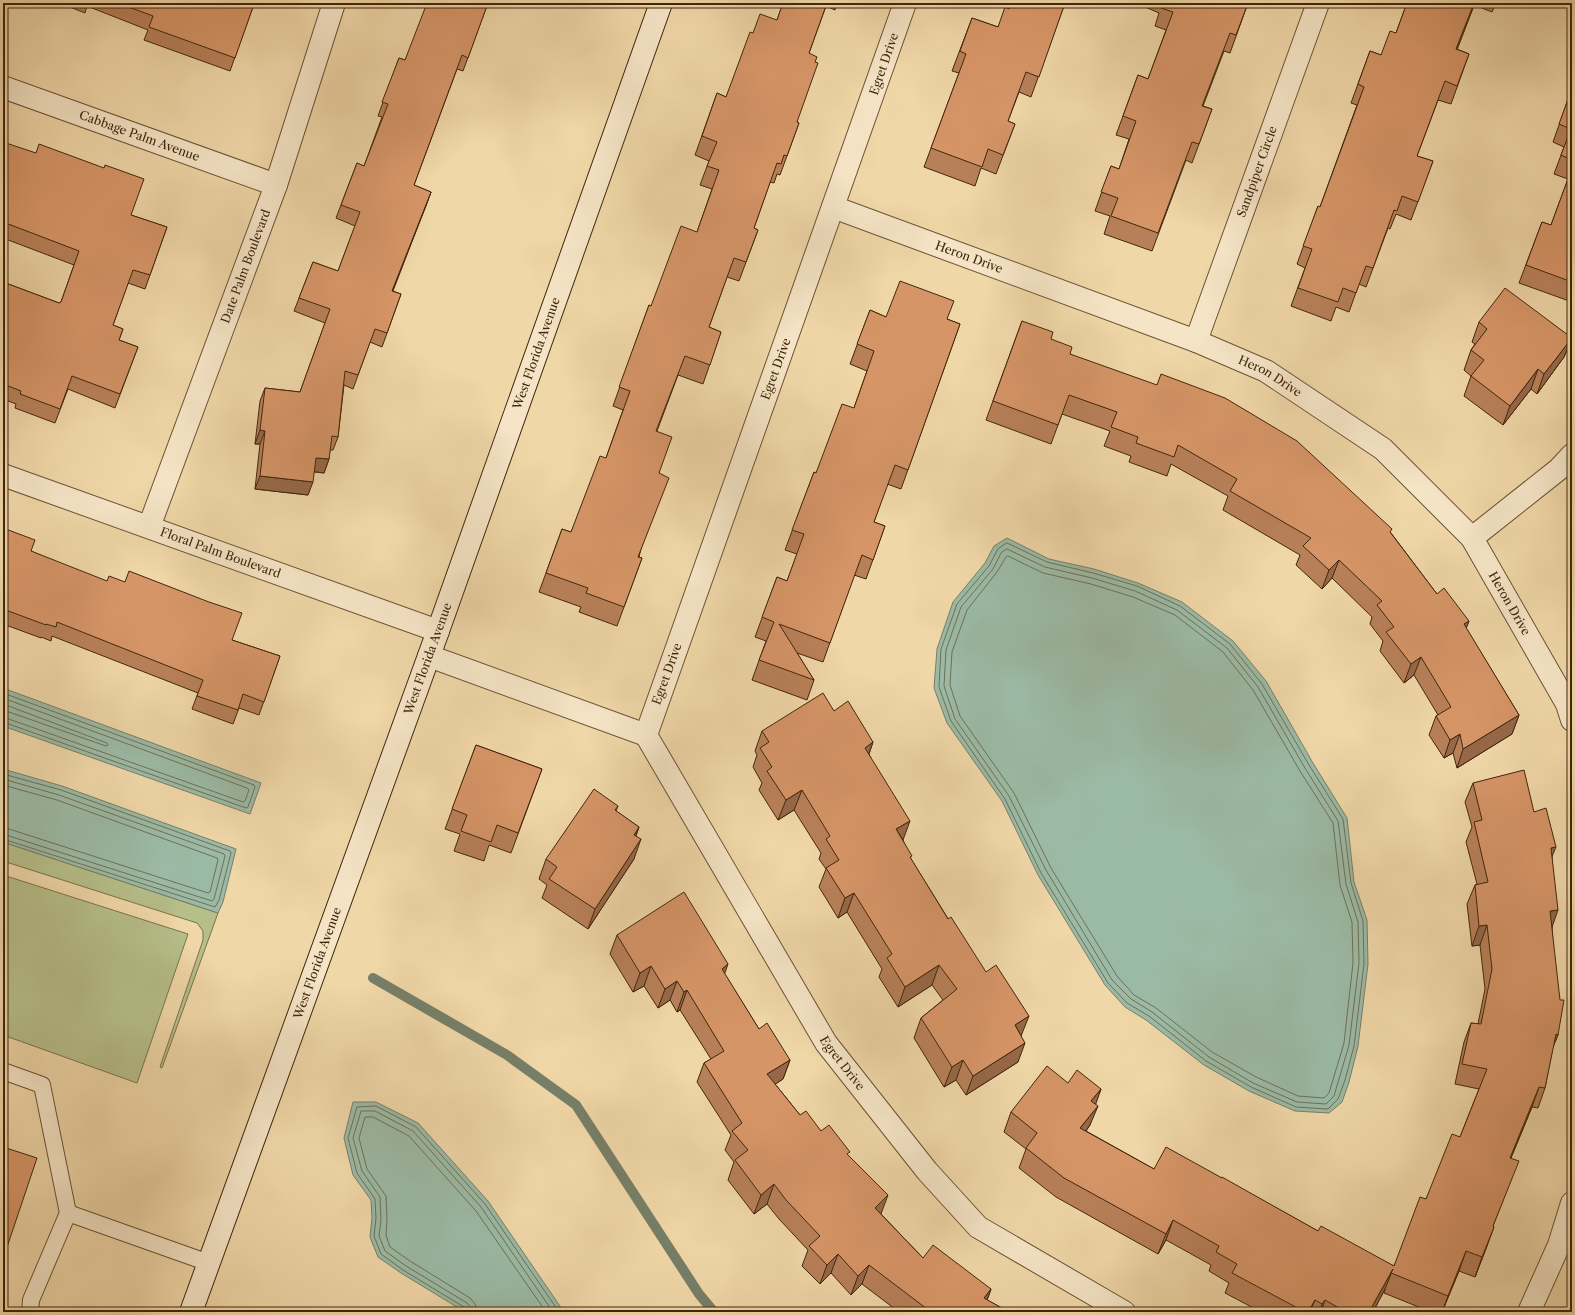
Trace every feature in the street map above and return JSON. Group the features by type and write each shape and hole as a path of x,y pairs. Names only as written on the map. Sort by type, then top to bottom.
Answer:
{"street":[{"name":"Date Palm Boulevard","path":"149,527 276,185 334,3"},
{"name":"West Florida Avenue","path":"191,1312 438,631 661,3"},
{"name":"Egret Drive","path":"905,3 646,735 826,1043 928,1171 978,1227 1124,1312"},
{"name":"Sandpiper Circle","path":"1196,341 1318,3"},
{"name":"Cabbage Palm Avenue","path":"3,87 276,185"},
{"name":"Heron Drive","path":"833,207 1196,341 1266,371 1383,449 1472,538 1567,704 1572,720"},
{"path":"1472,538 1559,469 1572,455"},
{"name":"Floral Palm Boulevard","path":"3,475 438,631"},
{"path":"429,656 646,735"},
{"path":"1529,1312 1559,1246 1572,1203"}],"lane":[{"path":"3,1072 42,1085 68,1213 31,1300 30,1312"},
{"path":"68,1213 209,1263"}],"green space":[{"path":"3,842 218,913 162,1068 160,1067 203,940 203,931 197,923 3,861"},
{"path":"3,875 188,934 137,1083 3,1035"}],"water":[{"path":"1007,538 1049,559 1094,569 1138,583 1182,602 1233,641 1266,681 1313,763 1347,818 1354,882 1367,920 1368,964 1358,1046 1349,1082 1342,1102 1329,1113 1295,1111 1249,1091 1204,1065 1146,1020 1125,1007 1105,985 1038,875 1002,801 947,723 934,688 937,649 953,602 985,563 994,546"},
{"path":"3,688 261,783 250,814 3,726"},
{"path":"3,769 62,786 236,849 223,902 218,913 3,842"},
{"path":"353,1102 376,1102 418,1123 488,1201 564,1312 465,1312 401,1273 378,1257 370,1237 372,1218 371,1200 353,1175 344,1138"}],"building":[{"path":"118,3 254,4 235,58 149,27 153,16"},
{"path":"427,3 488,3 468,58 462,55 414,185 431,192 392,291 401,294 387,333 375,329 358,375 345,371 338,437 332,436 329,459 316,458 313,482 260,476 265,431 260,430 265,388 300,392 330,309 299,298 313,262 338,271 360,212 341,205 357,163 364,166 388,104 382,102 399,58 405,60"},
{"path":"783,3 827,3 809,53 817,57 815,62 818,63 797,122 799,123 787,156 784,155 781,164 777,163 754,228 758,230 746,262 734,258 709,327 721,332 710,365 685,356 656,431 672,437 659,473 669,478 638,557 642,558 624,607 586,593 588,588 546,573 562,529 571,532 600,456 606,458 630,391 619,387 649,305 651,306 681,226 697,232 719,170 707,166 717,142 702,136 717,93 726,97 750,32 753,33 760,14 777,20"},
{"path":"1011,3 1065,3 1039,77 1026,72 1008,121 1015,124 1003,155 988,149 982,167 931,148 966,54 960,51 972,18 998,27 1005,7 1009,9"},
{"path":"1163,3 1248,3 1236,35 1230,33 1202,106 1212,109 1199,144 1192,142 1158,233 1111,216 1118,198 1101,192 1111,166 1119,169 1136,121 1123,116 1138,75 1148,79 1173,12 1161,8"},
{"path":"1407,3 1474,3 1456,49 1469,54 1457,86 1445,81 1417,156 1433,161 1418,202 1402,196 1397,211 1394,210 1373,268 1366,266 1356,293 1343,288 1338,302 1298,288 1312,249 1303,246 1318,206 1320,207 1364,87 1358,84 1370,51 1381,55 1390,31 1396,33"},
{"path":"1571,91 1572,160 1561,155 1571,129 1559,124"},
{"path":"3,142 36,153 39,144 104,168 105,165 144,179 131,215 167,227 150,275 133,270 113,325 123,329 119,340 138,347 120,394 72,376 60,409 20,394 21,391 3,384 3,282 59,303 61,302 79,251 3,222"},
{"path":"1572,168 1572,282 1526,265 1542,222 1551,225"},
{"path":"900,281 954,301 947,319 960,324 908,470 895,465 874,522 885,526 873,560 862,555 830,643 779,624 814,680 759,660 774,622 762,617 777,577 787,581 804,534 792,530 814,472 816,473 842,404 854,408 874,351 857,344 870,310 886,317"},
{"path":"1505,288 1572,338 1544,374 1538,369 1510,406 1471,376 1484,360 1471,350 1487,329 1479,322"},
{"path":"1022,321 1053,332 1051,339 1072,347 1070,354 1157,385 1161,374 1225,398 1297,441 1392,529 1390,532 1437,594 1444,588 1469,621 1464,624 1519,715 1463,749 1460,734 1450,740 1436,716 1451,707 1421,657 1411,664 1386,632 1394,627 1377,605 1382,601 1339,560 1329,570 1303,546 1311,538 1230,491 1237,479 1178,445 1174,457 1136,443 1138,437 1111,427 1117,412 1069,395 1058,425 993,401"},
{"path":"3,528 35,540 31,551 107,581 109,576 125,582 129,571 242,613 232,640 280,656 264,702 243,694 238,710 197,696 203,680 57,622 56,627 46,625 3,609"},
{"path":"823,693 834,711 848,701 873,742 865,748 910,821 896,829 912,856 910,857 948,919 951,917 986,972 996,965 1029,1016 1015,1025 1025,1043 973,1076 963,1060 952,1067 921,1018 957,989 939,965 905,987 887,958 892,954 854,893 845,898 826,868 839,860 826,839 830,836 802,790 786,800 767,771 772,767 760,748 769,742 762,731"},
{"path":"476,745 542,769 518,833 497,825 491,842 461,831 467,815 452,809"},
{"path":"1524,770 1534,812 1546,808 1556,847 1551,848 1558,910 1550,911 1560,1000 1564,1000 1558,1035 1556,1034 1545,1088 1539,1087 1510,1158 1519,1161 1493,1226 1494,1227 1482,1257 1466,1251 1448,1296 1391,1273 1393,1269 1369,1312 1346,1312 1325,1300 1322,1304 1315,1300 1308,1312 1305,1312 1232,1273 1237,1264 1216,1252 1219,1246 1173,1220 1166,1234 1064,1178 1026,1148 1037,1133 1011,1112 1047,1066 1068,1083 1077,1070 1101,1089 1091,1101 1098,1106 1080,1128 1154,1169 1166,1147 1318,1231 1321,1226 1394,1266 1420,1197 1426,1199 1452,1134 1460,1137 1487,1069 1462,1064 1471,1023 1481,1024 1492,969 1487,925 1479,926 1475,885 1488,882 1474,822 1482,820 1473,783"},
{"path":"594,789 618,806 615,810 639,827 634,835 641,839 595,909 549,879 557,867 546,859"},
{"path":"684,892 728,964 722,969 759,1029 767,1023 790,1060 767,1074 800,1115 806,1111 821,1131 829,1125 850,1152 847,1154 888,1195 875,1208 923,1258 933,1245 991,1289 984,1298 1009,1312 931,1312 869,1265 858,1276 838,1254 827,1265 809,1246 820,1236 786,1200 774,1184 761,1195 735,1160 748,1150 732,1131 742,1123 704,1063 724,1051 687,990 684,992 677,981 665,989 651,966 640,973 617,935"},
{"path":"3,1147 37,1158 3,1259"}],"waterway":[{"path":"373,978 507,1055 576,1105 699,1294 714,1312"}]}
